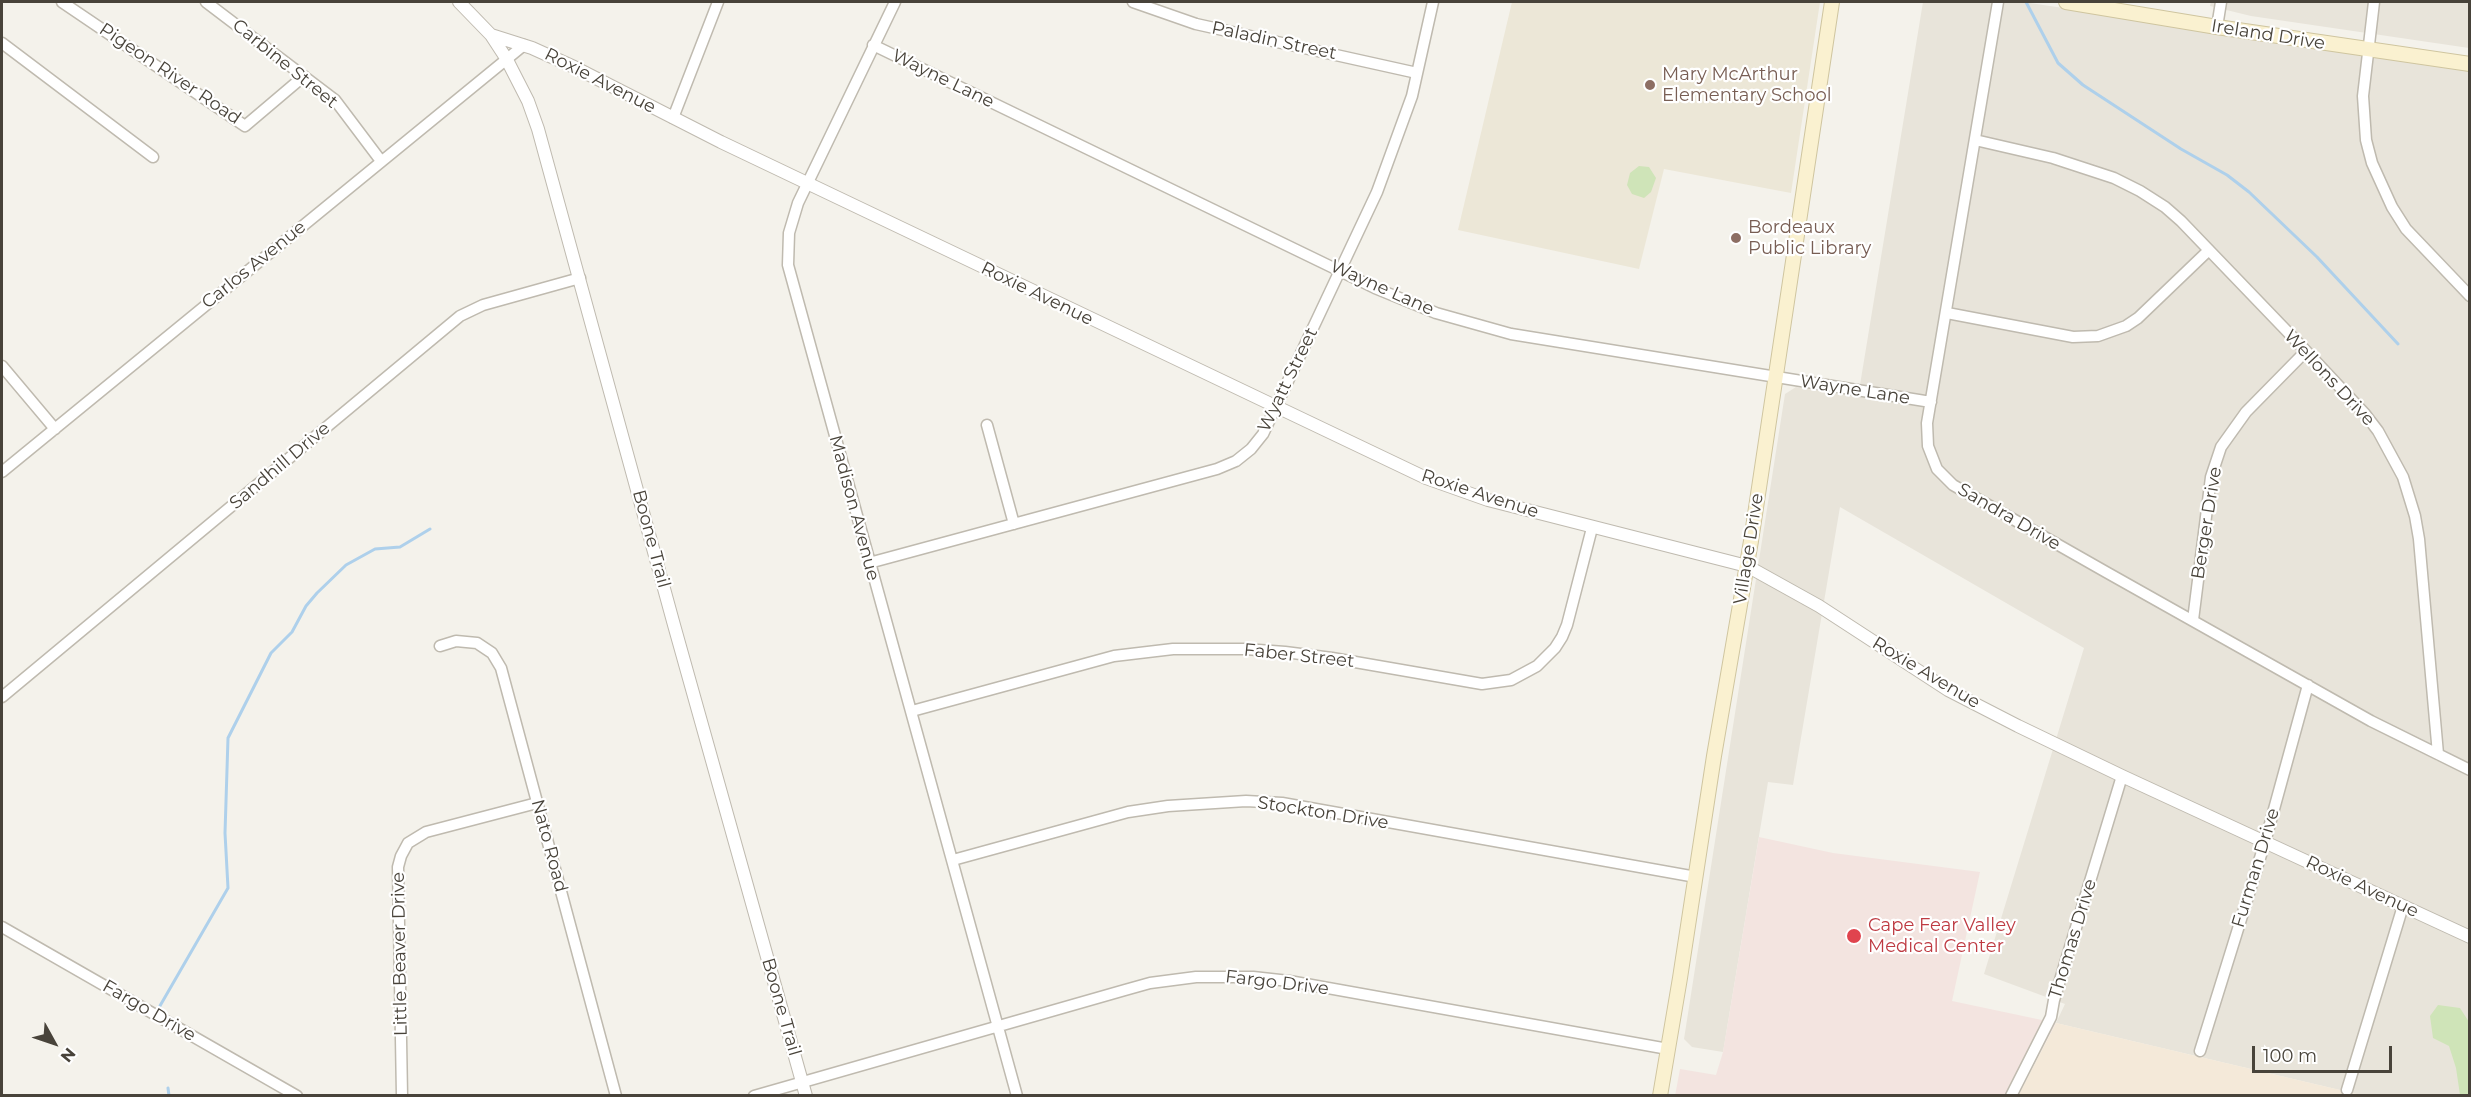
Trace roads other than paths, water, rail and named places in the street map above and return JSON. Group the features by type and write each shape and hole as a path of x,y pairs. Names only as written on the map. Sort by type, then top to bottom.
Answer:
{"main road":[{"name":"Village Drive","path":"1660,1095 1747,566 1832,2"},
{"name":"Ireland Drive","path":"2066,2 2469,64"}],"street":[{"name":"Pigeon River Road","path":"62,2 245,126 304,76"},
{"name":"Carbine Street","path":"206,2 335,100 381,161"},
{"name":"Boone Trail","path":"459,2 491,35 506,58 528,101 538,129 806,1095"},
{"name":"Madison Avenue","path":"895,2 808,182 791,223 788,265 1017,1095"},
{"name":"Paladin Street","path":"1133,2 1196,24 1417,73"},
{"name":"Wyatt Street","path":"869,563 1217,470 1236,461 1251,449 1263,434 1276,408 1341,270 1396,142 1417,73 1433,2"},
{"name":"Sandra Drive","path":"1998,2 1928,423 1928,446 1934,464 1945,479 2371,721 2438,754"},
{"path":"2217,27 2221,2"},
{"path":"2374,2 2363,96 2366,140 2381,185 2406,229 2469,296"},
{"path":"674,118 713,4"},
{"name":"Roxie Avenue","path":"491,35 524,45 574,67 674,118 1276,408 1451,488 1592,528 1747,566 1819,606 1948,690 2122,777 2469,938"},
{"path":"2,43 153,157"},
{"name":"Carlos Avenue","path":"2,472 524,45"},
{"name":"Wayne Lane","path":"873,45 1402,300 1474,325 1511,334 1931,402"},
{"name":"Wellons Drive","path":"1975,141 2053,158 2122,182 2165,207 2306,351 2378,431 2396,462 2409,495 2419,539 2438,754"},
{"path":"1947,313 2073,337 2098,336 2120,330 2138,318 2209,250"},
{"name":"Sandhill Drive","path":"2,697 460,316 483,305 580,278"},
{"name":"Berger Drive","path":"2193,620 2211,477 2221,447 2246,412 2306,351"},
{"path":"2,366 54,429"},
{"path":"987,425 1014,524"},
{"name":"Faber Street","path":"912,711 1114,657 1173,649 1285,652 1482,684 1511,680 1537,666 1555,648 1562,637 1592,528"},
{"name":"Nato Road","path":"440,646 456,641 477,643 498,660 616,1095"},
{"name":"Furman Drive","path":"2200,1051 2265,842 2308,685"},
{"path":"2438,754 2469,770"},
{"name":"Thomas Drive","path":"2011,1095 2051,1017 2054,1000 2122,777"},
{"name":"Stockton Drive","path":"954,860 1128,812 1168,806 1246,801 1282,803 1696,877"},
{"name":"Little Beaver Drive","path":"402,1095 398,867 400,856 408,843 426,832 537,803"},
{"path":"2347,1090 2403,906"},
{"name":"Fargo Drive","path":"2,927 297,1095"},
{"name":"Fargo Drive","path":"754,1095 1149,983 1196,977 1253,977 1289,981 1668,1049"}],"waterway":[{"path":"2026,2 2058,63 2083,85 2181,149 2227,175 2249,192 2317,257 2398,344"},
{"path":"157,1011 228,888 225,833 228,738 271,653 292,632 306,606 317,593 346,565 375,549 400,547 430,529"},
{"path":"168,1088 169,1096"}],"place":[{"name":"Mary McArthur Elementary School","path":"1650,85"},
{"name":"Bordeaux Public Library","path":"1736,238"},
{"name":"Cape Fear Valley Medical Center","path":"1854,936"}]}
